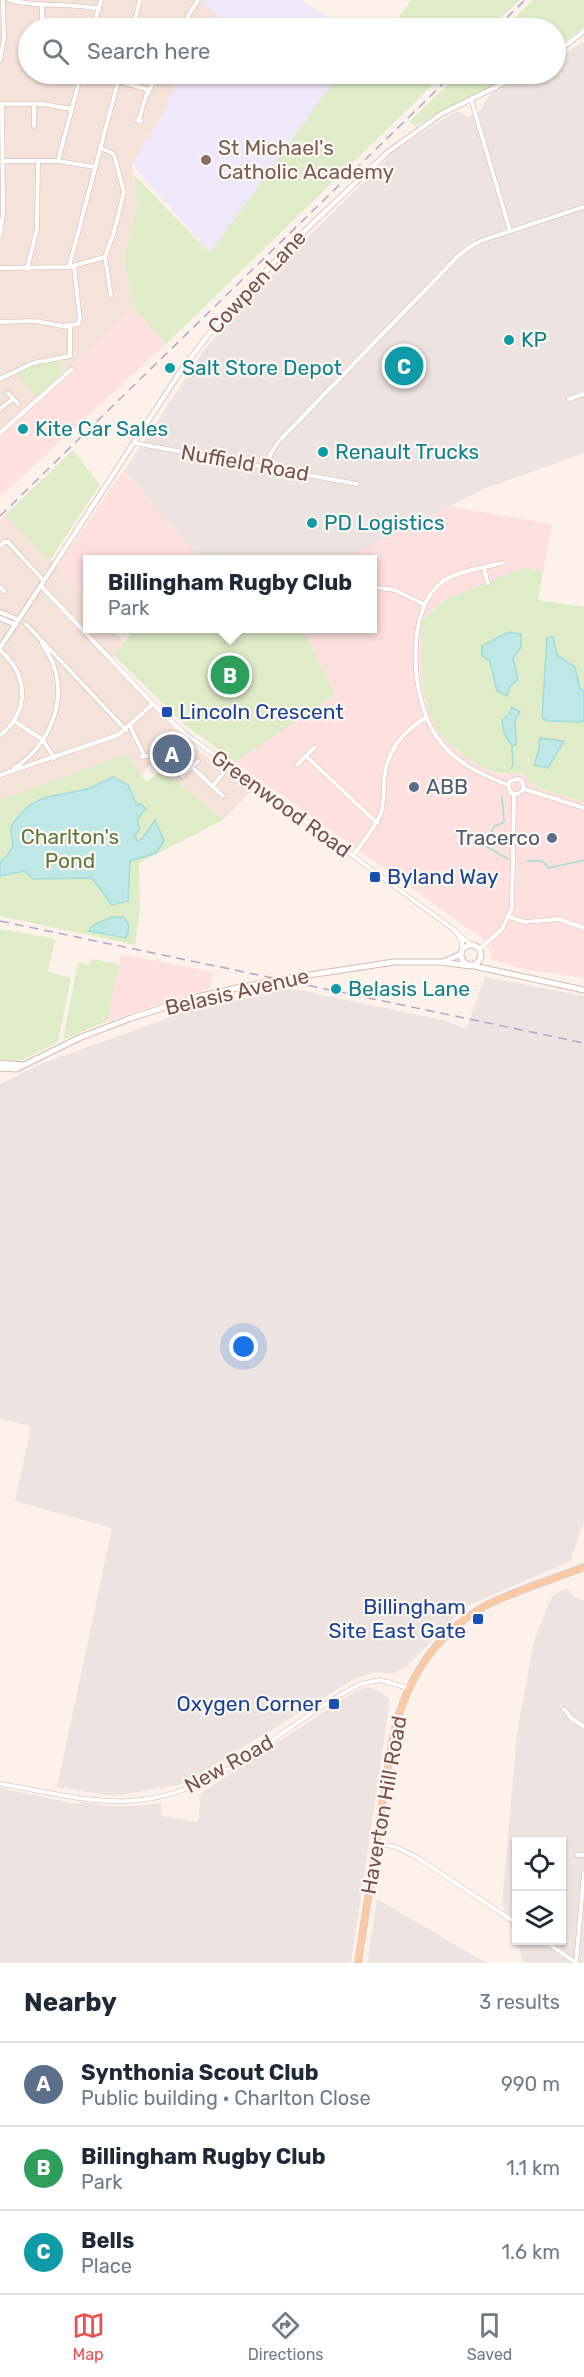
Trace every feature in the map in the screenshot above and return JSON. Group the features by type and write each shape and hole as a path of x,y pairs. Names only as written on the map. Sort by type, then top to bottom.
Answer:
{"main road":[{"path":"481,952 480,962 472,966 463,962 461,952 471,945 481,952 486,964 499,972"},
{"name":"Belasis Avenue","path":"441,962 461,952"},
{"name":"Belasis Avenue","path":"0,1068 16,1070 79,1038 131,1018 197,997 373,964 441,962 472,966 584,990"},
{"path":"0,1063 25,1065"},
{"name":"Haverton Hill Road","path":"358,1963 396,1722 408,1688 431,1651 460,1623 501,1599 584,1567"}],"street":[{"path":"0,60 4,39 3,0"},
{"path":"10,0 42,5 78,5 99,9"},
{"path":"96,18 101,0"},
{"path":"136,18 140,0"},
{"path":"186,18 198,0"},
{"path":"42,5 42,18"},
{"path":"566,45 584,31"},
{"path":"57,161 78,84"},
{"path":"0,322 35,321 70,326 78,324 80,320 72,266 117,84"},
{"path":"128,84 149,90"},
{"path":"139,120 152,84"},
{"name":"Cowpen Lane","path":"0,649 197,349 289,246 388,152 422,126 502,84"},
{"path":"471,99 510,231"},
{"path":"0,235 1,104 34,104 71,109"},
{"path":"34,104 34,126"},
{"path":"100,148 114,155 124,192 105,257 111,296"},
{"path":"2,161 57,161 95,167"},
{"path":"27,269 37,229 38,161"},
{"path":"268,468 271,453 279,441 459,255 476,243 584,207"},
{"path":"0,268 72,266 105,257"},
{"path":"0,379 33,363 70,356 70,326"},
{"path":"0,433 72,369"},
{"path":"8,393 18,404"},
{"path":"569,399 584,394"},
{"path":"0,409 13,399"},
{"name":"Nuffield Road","path":"134,443 357,484"},
{"name":"Greenwood Road","path":"0,546 8,542 42,584 83,628"},
{"path":"481,952 502,929 509,917 513,901 514,795 508,785 480,774 453,756 425,718 417,690 417,626 423,604 444,580 502,563"},
{"path":"484,568 488,584"},
{"path":"0,586 4,591"},
{"path":"377,587 387,588 423,604"},
{"path":"0,612 17,622"},
{"path":"0,618 17,622"},
{"path":"26,624 126,730"},
{"name":"Greenwood Road","path":"87,633 153,704 183,732 471,945"},
{"path":"8,772 23,763 43,740 56,710 58,693 54,665 42,643"},
{"path":"0,649 11,660 21,681 21,705 14,721 0,736"},
{"path":"54,665 60,661"},
{"path":"0,775 118,735 153,704"},
{"path":"353,856 377,823 384,803 385,774 391,753 405,733 425,718"},
{"path":"14,721 43,740 54,758"},
{"path":"130,726 144,756"},
{"path":"297,765 315,747"},
{"path":"306,756 377,823"},
{"path":"182,776 198,761"},
{"path":"212,788 229,766"},
{"path":"192,767 223,796"},
{"path":"508,785 514,779 518,779 524,785 524,789"},
{"path":"514,795 518,795 524,789"},
{"path":"524,789 584,808"},
{"path":"509,917 525,922 559,919 584,928"},
{"path":"457,933 462,942 461,952"},
{"name":"New Road","path":"0,1784 113,1801 141,1800 173,1794 209,1780 361,1684 380,1680 408,1688"},
{"path":"564,1709 584,1728"},
{"path":"376,1843 396,1847 418,1858 512,1920"},
{"path":"577,1855 584,1855"},
{"path":"549,1945 576,1963 584,1874"},
{"path":"568,1957 577,1955"}],"shaded area":[{"path":"0,0 230,0 219,18 18,18 18,84 180,84 132,164 137,207 124,258 134,308 0,435"},
{"path":"204,0 301,0 329,18 215,18 218,14 202,3"},
{"path":"584,42 584,453 484,489 354,555 198,555 124,471 207,346 291,254 396,150 456,111 468,117 481,110 491,93 509,84 566,84 566,53"},
{"name":"St Michael's Catholic Academy","path":"175,84 332,84 210,253 132,164 159,120"},
{"path":"134,308 166,344 0,497 0,435"},
{"path":"123,471 197,553 195,555 83,555 83,596 57,567"},
{"path":"448,506 552,524 543,572 526,567 444,600 447,741 474,762 499,775 521,773 540,789 584,802 584,978 523,969 492,959 487,942 235,762 335,695 305,633 377,633 377,555 352,555"},
{"path":"6,514 83,597 83,633 116,633 124,642 109,662 182,737 141,774 127,754 0,800 0,520"},
{"path":"189,744 253,789 223,820 163,770"},
{"path":"121,954 213,972 210,988 107,1021"},
{"path":"485,977 584,996 584,1523 570,1561 456,1611 456,1616 407,1666 393,1674 373,1672 354,1679 183,1784 114,1796 57,1787 112,1528 15,1501 31,1426 0,1419 0,1084 43,1063 166,1019 168,1013 248,998 249,991 271,986 446,1021 466,1029"},
{"path":"567,1588 574,1597 584,1600 584,1963 524,1963 517,1945 566,1945 566,1837 512,1837 512,1931 502,1904 517,1734 534,1640 552,1596"},
{"path":"367,1687 389,1698 389,1707 351,1963 0,1963 0,1788 76,1804 81,1802 108,1806 136,1806 161,1803 162,1816 198,1822 201,1793 356,1691"},
{"path":"377,1899 486,1963 367,1963"}],"green space":[{"path":"411,0 520,0 501,18 399,18"},
{"path":"533,0 584,0 584,26 566,40 566,18 514,18"},
{"path":"332,84 434,84 166,344 134,308 124,258 137,207 134,175 210,253"},
{"path":"449,84 495,84 415,126 409,122"},
{"path":"61,360 61,374 37,397 17,373 33,365"},
{"path":"73,450 100,485 50,560 6,514"},
{"path":"526,567 543,572 538,600 584,607 584,802 540,789 521,773 498,773 472,761 449,743 437,729 426,700 422,668 422,621 444,600"},
{"path":"132,633 305,633 335,695 235,762 185,725 114,655"},
{"name":"Charlton's Pond","path":"127,754 146,782 163,770 223,820 139,863 140,908 135,945 0,916 0,800"},
{"path":"0,929 55,939 48,972 71,978 58,1042 20,1061 0,1059"},
{"path":"91,959 119,964 107,1021 63,1040 78,962 90,965"}],"water":[{"path":"508,632 521,634 521,647 513,658 518,679 509,688 507,696 497,691 490,661 482,656 482,646"},
{"path":"553,637 557,655 575,667 580,689 584,690 584,720 582,722 547,721 542,718 547,638"},
{"path":"512,707 520,712 515,720 516,745 512,746 504,733 502,720 510,713"},
{"path":"540,738 564,741 548,768 534,765"},
{"name":"Charlton's Pond","path":"113,777 128,785 137,805 141,804 146,809 138,818 140,829 135,835 137,841 142,839 155,820 164,841 156,853 130,861 128,901 112,905 92,878 33,879 24,871 0,876 0,862 12,849 11,827 22,812 38,800 87,789"},
{"path":"111,917 123,917 126,920 129,927 126,938 89,931 92,926"}],"waterway":[{"path":"511,769 512,746"},
{"path":"502,796 504,822 495,826 482,844 508,859"},
{"path":"527,861 542,861 549,868 584,860"}],"railway":[{"path":"506,18 525,0"},
{"path":"0,516 443,84"},
{"path":"0,921 584,1043"}],"place":[{"name":"St Michael's Catholic Academy","path":"206,160"},
{"name":"KP","path":"509,340"},
{"name":"Bells","path":"404,366"},
{"name":"Salt Store Depot","path":"170,368"},
{"name":"Kite Car Sales","path":"23,429"},
{"name":"Renault Trucks","path":"323,452"},
{"name":"PD Logistics","path":"312,523"},
{"name":"Billingham Rugby Club","path":"230,675"},
{"name":"Lincoln Crescent","path":"167,712"},
{"name":"Synthonia Scout Club","path":"172,754"},
{"name":"ABB","path":"414,787"},
{"name":"Tracerco","path":"552,838"},
{"name":"Byland Way","path":"375,877"},
{"name":"Belasis Lane","path":"336,989"},
{"name":"Billingham Site East Gate","path":"478,1619"},
{"name":"Oxygen Corner","path":"334,1704"}]}
